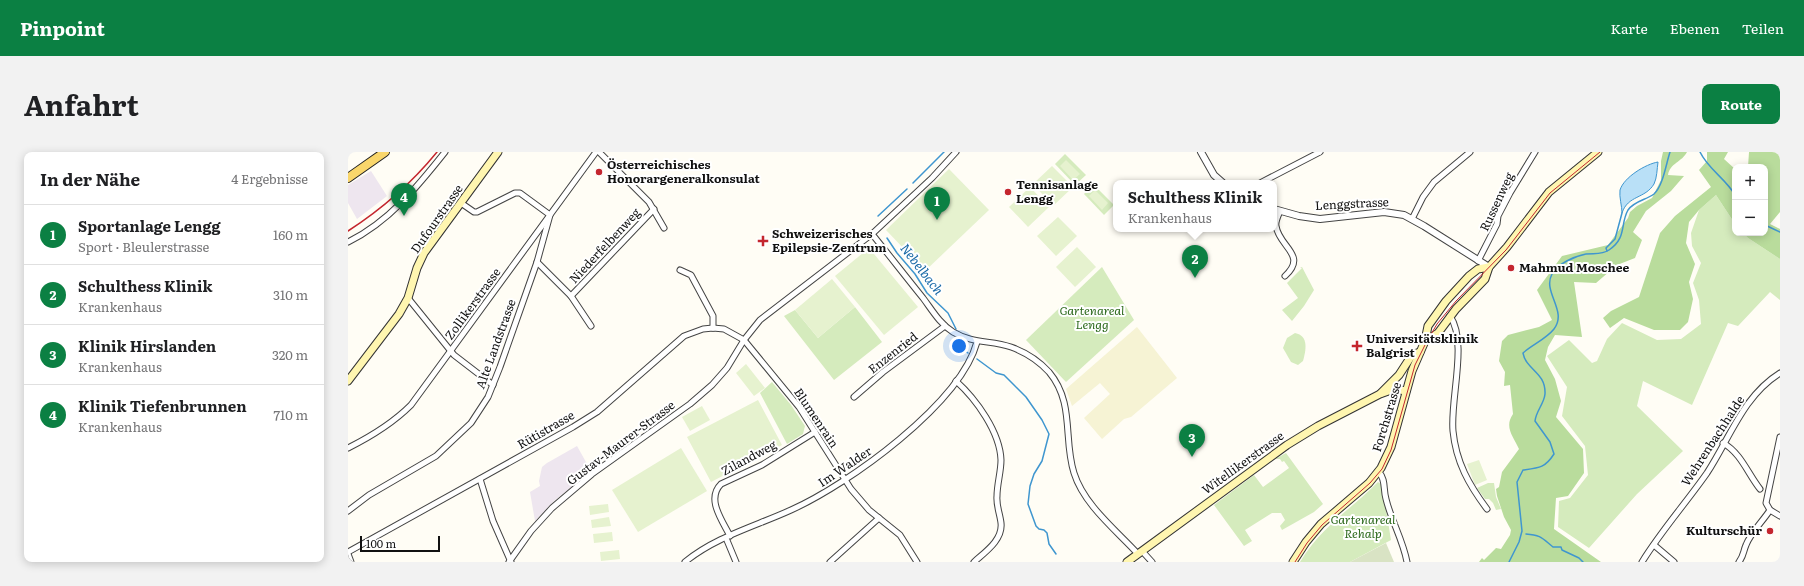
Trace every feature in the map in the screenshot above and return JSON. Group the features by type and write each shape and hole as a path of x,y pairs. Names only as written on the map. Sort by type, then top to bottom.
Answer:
{"main road":[{"path":"348,178 385,152"},
{"name":"Dufourstrasse","path":"348,381 395,320 408,298 420,260 498,152"},
{"name":"Forchstrasse","path":"1293,562 1306,542 1321,524 1366,485 1378,472 1391,446 1407,388 1420,352 1426,341 1428,326 1446,301 1476,270 1488,267 1504,251 1551,190 1598,152"},
{"name":"Forchstrasse","path":"1426,341 1438,332 1450,316 1485,279 1488,267"},
{"name":"Witellikerstrasse","path":"1380,394 1402,372 1412,355 1420,352"},
{"path":"1393,381 1407,388"},
{"name":"Witellikerstrasse","path":"1127,562 1287,445 1318,426 1380,394 1394,389 1407,388"}],"street":[{"path":"348,242 388,215 407,199 445,152"},
{"path":"597,152 648,202 654,209 664,228"},
{"name":"Zollikerstrasse","path":"348,448 374,435 398,418 411,405 597,152"},
{"name":"Gustav-Maurer-Strasse","path":"510,562 531,531 552,508 631,445 690,404 712,385 727,368 744,340 760,320 872,234 932,178 956,152"},
{"path":"1200,152 1214,175 1220,180"},
{"path":"1266,180 1320,152"},
{"path":"1412,219 1423,198 1434,182 1470,152"},
{"name":"Russenweg","path":"1478,260 1498,224 1498,216 1510,192 1535,152"},
{"path":"461,203 474,212 477,212 515,193 520,193 550,215"},
{"name":"Niederfelbenweg","path":"571,296 654,209"},
{"name":"Lenggstrasse","path":"1277,210 1299,216 1320,219 1384,212 1395,213 1412,219 1488,267"},
{"name":"Alte Landstrasse","path":"348,511 368,495 436,456 471,423 488,397 493,385 537,262 550,215"},
{"path":"1277,229 1292,255 1294,262 1293,268 1285,276"},
{"path":"872,234 945,326 962,337 977,342 1010,346 1036,360 1049,372 1058,387 1068,415 1073,466 1077,481 1095,508 1152,562"},
{"path":"537,262 571,296 591,326"},
{"path":"680,270 691,275 713,316 713,328 724,330 744,340"},
{"path":"408,298 451,352 493,385"},
{"path":"1450,316 1455,326 1458,340 1453,409 1453,431 1457,453 1469,484 1487,509"},
{"name":"Enzenried","path":"854,397 883,372 945,326"},
{"name":"Rütistrasse","path":"348,553 597,412 684,336 703,329 713,328"},
{"name":"Blumenrain","path":"744,340 799,407 845,481 861,502 900,535 917,562"},
{"name":"Im Walder","path":"685,562 706,548 728,537 802,505 845,481 871,463 926,414 956,381 970,362 977,342"},
{"name":"Wehrenbachhalde","path":"1642,562 1706,474 1744,409 1765,384 1780,373"},
{"path":"956,381 971,398 989,423 998,440 1000,453 1000,472 996,499 1001,522 1000,531 994,543 974,562"},
{"name":"Zilandweg","path":"728,537 714,503 713,495 716,488 721,484 762,465 815,432"},
{"path":"1780,437 1766,503 1770,510 1780,516"},
{"path":"1724,443 1732,449 1753,477 1760,490"},
{"path":"1378,472 1383,478 1385,498 1404,548 1407,562"},
{"path":"480,479 510,562"},
{"path":"1739,562 1745,553 1746,545 1770,510"},
{"path":"830,562 879,518"},
{"path":"728,537 736,562"},
{"path":"1654,545 1674,562"},
{"path":"348,553 351,562"}],"shaded area":[{"path":"371,171 387,196 357,219 348,203 348,185"},
{"path":"1137,327 1177,378 1131,417 1124,419 1102,439 1084,418 1110,394 1100,383 1072,406 1066,389"},
{"path":"577,446 591,471 554,501 535,521 530,492 540,486 539,481 542,467"}],"green space":[{"path":"1663,152 1687,152 1671,168 1668,175 1684,176 1671,191 1646,211 1633,232 1642,240 1635,258 1617,265 1596,283 1574,282 1582,337 1555,335 1548,347 1545,360 1555,379 1561,401 1556,417 1583,449 1584,473 1568,496 1556,498 1554,529 1601,562 1479,562 1482,558 1484,560 1496,548 1501,549 1510,535 1511,530 1504,517 1496,489 1499,487 1502,472 1519,449 1509,427 1510,419 1513,414 1510,385 1504,386 1505,372 1499,361 1502,341 1508,335 1539,327 1552,320 1537,290 1562,256 1608,245 1628,218 1630,212 1637,206 1652,198 1661,180 1661,161"},
{"path":"1707,152 1728,152 1724,159 1732,166 1732,219 1716,195 1699,210 1689,222 1686,243 1695,264 1689,282 1693,299 1688,322 1680,330 1654,330 1624,318 1610,328 1603,318 1611,311 1639,297 1660,233 1675,216 1711,187 1699,170 1707,161"},
{"path":"1749,152 1780,152 1780,212 1770,224 1780,229 1780,259 1746,236 1768,236 1768,164 1748,164"},
{"path":"1065,154 1086,175 1075,185 1055,164"},
{"path":"1066,160 1080,174 1073,180 1060,166"},
{"path":"1052,166 1073,187 1053,206 1033,184"},
{"path":"949,169 989,210 925,271 886,230"},
{"path":"1093,184 1113,204 1113,206 1104,215 1084,194"},
{"path":"1030,187 1049,207 1028,227 1009,207"},
{"path":"1095,190 1108,203 1102,210 1089,196"},
{"path":"1716,195 1732,219 1732,236 1746,236 1780,259 1780,300 1770,292 1738,326 1728,323 1692,405 1643,381 1637,406 1683,451 1637,494 1589,548 1558,527 1559,501 1570,498 1588,475 1585,446 1562,416 1567,387 1547,356 1569,340 1592,363 1597,361 1607,339 1622,323 1657,340 1681,339 1701,324 1699,300 1693,283 1701,263 1692,246 1691,233 1699,210"},
{"path":"1058,217 1077,236 1056,256 1037,236"},
{"path":"1077,247 1096,267 1075,287 1056,267"},
{"path":"869,248 918,307 884,335 835,276"},
{"name":"Gartenareal Lengg","path":"1102,267 1134,320 1066,382 1026,340"},
{"path":"1300,267 1302,267 1314,290 1292,321 1282,310 1298,298 1287,283 1302,268"},
{"path":"832,279 855,307 818,338 795,310"},
{"path":"855,307 882,342 834,380 784,316 795,310 818,338"},
{"path":"1295,333 1303,337 1305,344 1303,361 1298,365 1291,362 1283,348 1287,338"},
{"path":"746,364 765,388 754,396 736,373"},
{"path":"772,382 791,405 805,426 803,434 787,444 760,393"},
{"path":"758,400 782,445 711,482 687,437"},
{"path":"702,406 710,420 690,431 682,417"},
{"path":"681,448 707,491 638,532 612,490"},
{"path":"1286,453 1323,504 1314,512 1282,530 1280,526 1285,520 1281,513 1272,513 1245,530 1252,541 1244,546 1214,505 1254,475 1263,487 1289,468 1284,461 1282,462 1280,459 1275,459"},
{"path":"1479,460 1487,480 1475,485 1467,464"},
{"name":"Gartenareal Rehalp","path":"1378,482 1382,485 1391,540 1350,562 1300,562 1327,528"},
{"path":"1488,483 1494,483 1496,497 1501,509 1496,510 1493,503 1489,499 1485,499 1477,488"},
{"path":"608,504 609,512 590,515 589,506"},
{"path":"609,517 611,526 592,528 591,520"},
{"path":"612,532 613,541 594,543 593,534"},
{"path":"1386,543 1394,562 1350,562"},
{"path":"619,550 620,559 601,561 600,552"}],"water":[{"path":"1658,162 1654,184 1646,192 1628,203 1622,213 1620,190 1622,185 1636,172 1648,165"}],"waterway":[{"name":"Nebelbach","path":"913,183 944,152"},
{"path":"1509,562 1519,542 1522,531 1517,482 1523,470 1533,469 1544,465 1554,454 1550,442 1535,421 1544,398 1544,387 1539,376 1525,359 1523,353 1551,333 1558,322 1557,308 1550,288 1552,274 1554,270 1572,259 1586,254 1604,253 1615,245 1621,236 1628,210 1633,205 1654,194 1660,186 1670,152"},
{"path":"1700,152 1703,158 1732,190"},
{"name":"Nebelbach","path":"878,216 907,189"},
{"path":"1607,251 1606,248 1615,239 1622,213"},
{"path":"1768,226 1780,232"},
{"name":"Nebelbach","path":"887,238 897,253 915,274 927,293 948,313 956,329"},
{"name":"Nebelbach","path":"959,341 962,349 968,353"},
{"name":"Nebelbach","path":"977,359 996,373 1004,375 1026,397 1042,420 1049,434 1042,461 1034,474 1030,486 1028,504 1036,526 1047,533 1049,544 1056,554"},
{"path":"1526,534 1535,535 1553,547 1561,547 1562,550 1579,558 1583,562"}],"tram line":[{"path":"1295,562 1307,543 1322,525 1370,483 1382,469 1391,450 1415,365 1437,324 1456,301 1506,250 1550,193 1600,152"}],"railway":[{"path":"348,231 373,214 396,195 417,175 437,152"}],"place":[{"name":"Österreichisches Honorargeneralkonsulat","path":"599,172"},
{"name":"Tennisanlage Lengg","path":"1008,192"},
{"name":"Klinik Tiefenbrunnen","path":"404,216"},
{"name":"Sportanlage Lengg","path":"937,220"},
{"name":"Schweizerisches Epilepsie-Zentrum","path":"763,241"},
{"name":"Mahmud Moschee","path":"1511,268"},
{"name":"Schulthess Klinik","path":"1195,278"},
{"name":"Universitätsklinik Balgrist","path":"1357,346"},
{"name":"Klinik Hirslanden","path":"1192,457"},
{"name":"Kulturschür","path":"1770,531"}]}
